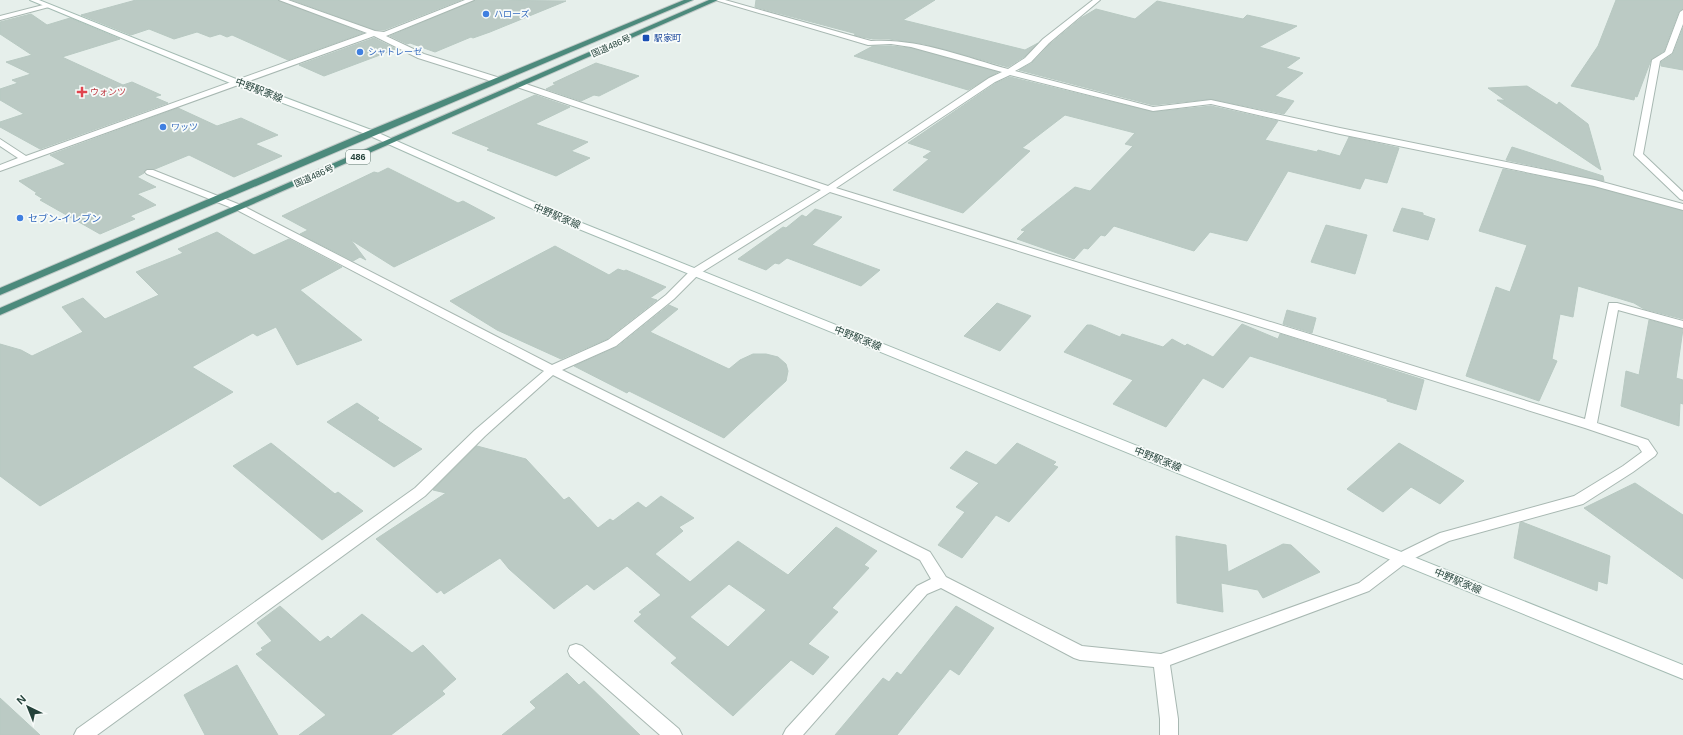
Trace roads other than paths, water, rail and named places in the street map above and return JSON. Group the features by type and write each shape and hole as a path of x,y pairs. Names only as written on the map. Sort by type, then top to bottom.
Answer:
{"highway":[{"name":"国道486号","path":"0,292 371,133 690,0"},
{"name":"国道486号","path":"0,312 715,0"}],"street":[{"name":"中野駅家線","path":"34,0 238,82 371,133 573,223 1683,672"},
{"path":"282,0 374,33 420,56 497,80"},
{"path":"0,168 374,33 385,34 471,0"},
{"path":"718,0 871,43 891,42 912,45 1153,109 1211,102 1340,131 1595,183 1683,207"},
{"path":"83,735 420,492 480,433 552,370 612,343 670,297 695,272 829,189 992,80 1009,72 1028,60 1046,41 1097,0"},
{"path":"0,18 47,6"},
{"path":"1683,12 1668,53 1656,60 1638,155 1683,197"},
{"path":"150,172 240,208 552,370 925,556 941,581 1080,653 1160,661 1364,586 1402,558 1445,537 1578,500 1628,469 1650,453 1643,443 1590,425 829,189 520,85"},
{"path":"0,142 25,159"},
{"path":"1590,425 1613,305 1683,324"},
{"path":"792,735 922,590 941,581"},
{"path":"576,651 673,735"},
{"path":"1160,661 1169,720 1169,735"}],"place":[{"name":"ハローズ","path":"486,14"},
{"name":"駅家町","path":"646,38"},
{"name":"シャトレーゼ","path":"360,52"},
{"name":"ウォンツ","path":"82,92"},
{"name":"ワッツ","path":"163,127"},
{"name":"セブン-イレブン","path":"20,218"}]}
